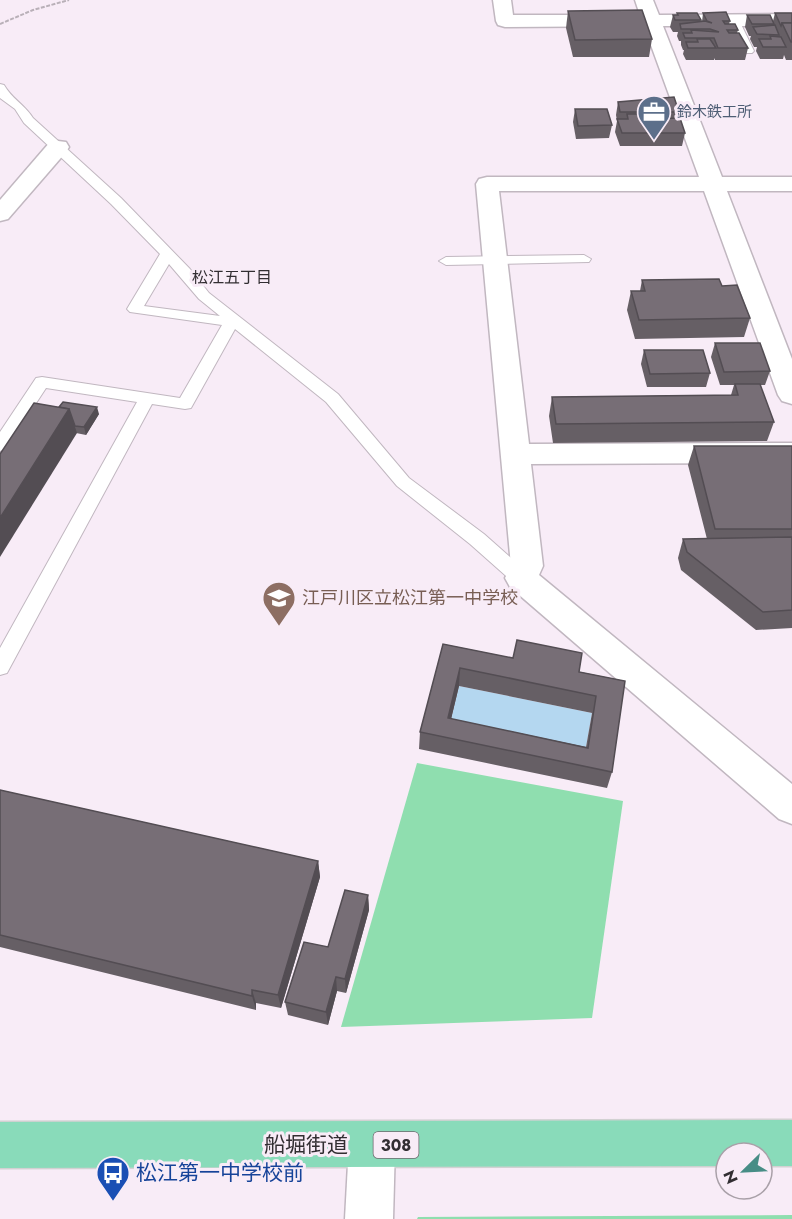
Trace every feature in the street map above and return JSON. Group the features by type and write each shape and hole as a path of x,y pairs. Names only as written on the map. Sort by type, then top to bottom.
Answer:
{"main road":[{"name":"船堀街道","path":"0,1145 792,1143"}],"street":[{"path":"501,0 505,21 647,10 734,20 792,20"},
{"path":"647,10 792,395"},
{"path":"5,203 58,147"},
{"path":"792,184 487,184 527,566 522,578 792,807"},
{"path":"515,454 792,453"},
{"path":"369,1219 372,1145"}],"lane":[{"path":"734,20 748,51"},
{"path":"0,88 3,95 20,106 28,120 116,201 185,272 204,296 332,398 403,482 477,539 522,578"},
{"path":"167,254 135,309 219,321 233,319"},
{"path":"446,261 584,259"},
{"path":"0,445 42,382 186,404 233,319"},
{"path":"0,667 147,398"}],"path":[{"path":"0,24 33,10 69,0"}],"green space":[{"path":"417,763 623,801 592,1018 341,1027"},
{"path":"792,1215 792,1219 417,1219 418,1217"}],"water":[{"path":"459,686 592,713 583,765 447,736"}],"building":[{"path":"642,10 652,39 575,40 568,11"},
{"path":"726,12 730,21 723,21 725,24 735,24 738,30 727,30 729,33 739,33 748,48 718,48 714,38 685,38 683,33 692,33 691,30 719,32 710,29 681,29 680,24 705,21 712,23 707,21 703,13"},
{"path":"677,13 697,13 701,20 675,20 673,15 678,15"},
{"path":"775,13 792,13 792,23 782,23 781,26"},
{"path":"747,15 770,15 774,24 752,24"},
{"path":"782,23 792,23 792,42 791,42"},
{"path":"775,25 779,35 757,34 753,27"},
{"path":"770,36 781,37 786,47 763,47 759,39 771,39"},
{"path":"697,39 710,39 716,48 688,48 686,42 698,42"},
{"path":"674,97 679,112 620,112 618,102"},
{"path":"575,109 607,109 612,125 578,126"},
{"path":"627,114 651,114 653,119 680,118 685,133 622,133 617,119 628,119"},
{"path":"719,279 722,286 737,285 750,318 639,320 631,291 645,291 642,280"},
{"path":"715,343 760,343 770,371 724,372"},
{"path":"644,350 703,350 710,373 650,374"},
{"path":"735,384 760,384 774,422 556,424 552,397 738,395"},
{"path":"63,402 97,407 84,427 75,426 69,409 59,407"},
{"path":"34,403 69,409 0,518 0,454"},
{"path":"694,446 792,446 792,529 715,529"},
{"path":"792,537 792,610 763,612 687,552 683,539"},
{"path":"517,640 582,653 579,672 625,681 612,772 420,732 443,644 513,658","holes":["460,668 596,696 588,748 448,718"]},
{"path":"0,790 318,861 278,995 252,990 252,996 0,935"},
{"path":"345,890 368,895 345,979 336,977 326,1012 285,1002 304,942 328,947"}],"place":[{"name":"鈴木鉄工所","path":"654,141"},
{"name":"江戸川区立松江第一中学校","path":"279,627"},
{"name":"松江第一中学校前","path":"113,1202"}],"district":[{"name":"松江五丁目","path":"232,277"}]}
